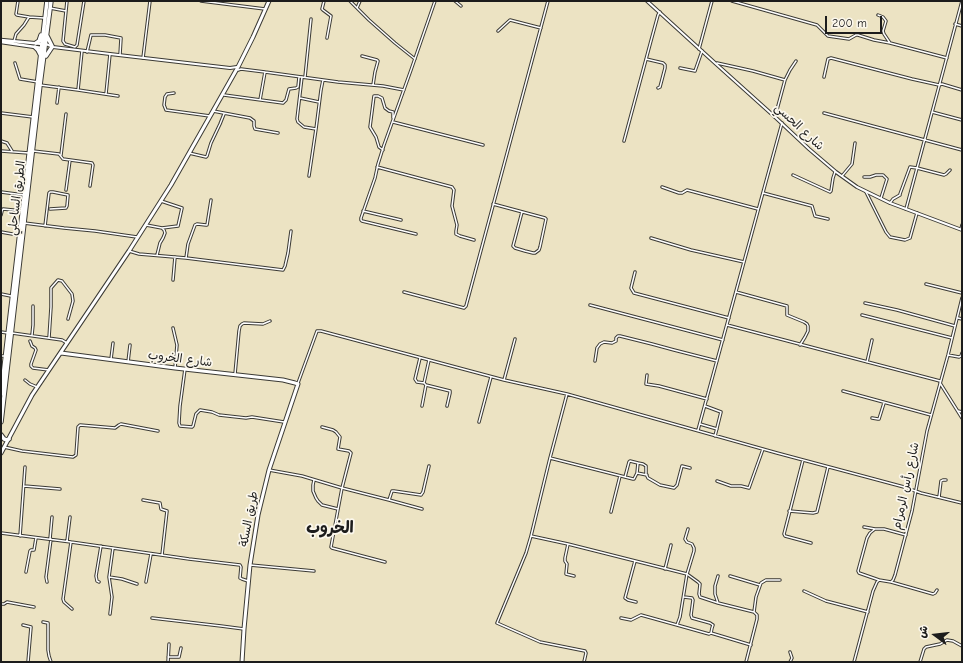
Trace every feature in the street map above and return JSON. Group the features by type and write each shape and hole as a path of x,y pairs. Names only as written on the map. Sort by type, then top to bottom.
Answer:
{"highway":[{"name":"الطريق الساحلي","path":"44,46 47,1"},
{"name":"الطريق الساحلي","path":"1,394 24,223 42,57 47,36 51,1"},
{"path":"44,31 39,41 35,45 42,57 52,47 47,36"},
{"name":"الطريق الساحلي","path":"1,422 6,361 3,356 10,333 22,211 31,152 33,117 39,83"},
{"path":"1,435 4,439 9,439"}],"main road":[{"path":"1,453 38,387 161,201 236,71 269,1"},
{"path":"1,41 14,41 35,45"},
{"path":"1,41 44,46"},
{"name":"شارع الخروب","path":"61,353 283,380 297,384"},
{"name":"طريق السكة","path":"242,662 248,581 258,515 269,470 297,384"}],"street":[{"path":"18,1 17,15 45,18"},
{"path":"67,1 63,41 65,44 75,47 77,45 84,1"},
{"path":"143,58 150,1"},
{"path":"201,1 266,9"},
{"path":"324,1 322,9 331,16 327,38"},
{"path":"350,1 395,43 415,58"},
{"path":"357,8 360,1"},
{"path":"416,234 360,220 435,1"},
{"path":"455,1 461,6"},
{"path":"404,292 464,308 466,307 548,1"},
{"name":"شارع الحسي","path":"647,1 809,149 856,187 890,203 961,230"},
{"path":"680,68 695,71 712,1"},
{"path":"732,1 816,25 828,36 849,39 858,35 947,58"},
{"path":"906,209 962,1"},
{"path":"50,8 66,11"},
{"path":"624,141 660,12"},
{"path":"878,15 883,17 886,22 883,31 890,43"},
{"path":"14,41 16,34 29,17"},
{"path":"312,19 302,77 297,120 304,127 316,129"},
{"path":"498,31 510,20 541,28"},
{"path":"955,24 962,26"},
{"path":"87,52 91,36 106,35 122,38 120,56"},
{"path":"44,46 230,68 238,67"},
{"path":"78,90 82,51"},
{"path":"106,94 110,54"},
{"path":"362,56 378,61 372,85"},
{"path":"824,77 828,60 831,58 962,90"},
{"path":"646,59 665,66 660,87 658,88"},
{"path":"775,117 785,80 796,61"},
{"path":"15,63 20,79 59,87 118,96"},
{"path":"715,63 785,80"},
{"path":"230,68 233,76"},
{"path":"236,71 241,69 404,90"},
{"path":"260,100 265,72"},
{"path":"222,94 281,103 286,100 289,90 298,87 302,77"},
{"path":"309,176 323,80"},
{"path":"57,103 59,87"},
{"path":"174,93 167,94 165,97 164,105 166,110 210,116"},
{"path":"383,150 379,147 376,137 370,127 374,96 382,98 385,108 393,112 393,121"},
{"path":"300,98 319,102"},
{"path":"212,111 250,118 254,121 255,129 278,134"},
{"path":"932,112 962,120"},
{"path":"1,113 33,117"},
{"path":"189,153 206,157 208,156 210,146 224,113"},
{"path":"824,113 962,150"},
{"path":"60,155 66,114"},
{"path":"393,121 483,145"},
{"path":"698,430 782,123"},
{"path":"1,141 7,143 13,152"},
{"path":"842,176 852,164 855,143"},
{"path":"1,151 58,154 62,158 89,162 93,164 90,186"},
{"path":"66,190 70,160"},
{"path":"377,167 452,187 454,190 452,206 457,225 456,234 474,240"},
{"path":"890,203 892,199 900,194 908,168 917,168 944,175 950,170"},
{"path":"793,175 830,192 836,172"},
{"path":"864,177 870,177 876,174 886,176 887,179 880,198"},
{"path":"662,187 682,194 687,190 758,209"},
{"path":"1,192 24,194"},
{"path":"45,226 49,193 53,192 68,196 66,208 50,209"},
{"path":"866,192 890,237 905,240 910,238 917,213"},
{"path":"763,193 812,206 816,216 828,219"},
{"path":"186,258 188,244 196,224 207,225 211,200"},
{"path":"145,225 162,228 178,226 182,208 161,201"},
{"path":"493,204 522,212 546,219 540,248 535,253 515,248 513,246 522,212"},
{"path":"1,215 3,209 22,211"},
{"path":"363,211 401,220"},
{"path":"24,223 137,237"},
{"path":"961,230 962,225"},
{"path":"156,255 165,233 162,228"},
{"path":"129,251 139,254 186,258 283,270 288,253 291,231"},
{"path":"1,232 20,235"},
{"path":"651,238 691,250 744,262"},
{"path":"173,280 175,257"},
{"path":"635,272 631,288 634,293 729,318"},
{"path":"49,338 51,313 50,290 53,284 58,280 62,281 72,294 68,319"},
{"path":"926,284 962,292"},
{"path":"736,292 787,306 787,315 804,322 808,326 808,331 800,344"},
{"path":"1,294 13,297"},
{"name":"شارع رأس الرمرام","path":"889,582 893,580 895,575 906,535 927,431 956,326 962,298"},
{"path":"864,303 893,309 956,326"},
{"path":"590,304 723,340"},
{"path":"32,336 33,306"},
{"path":"862,315 952,338"},
{"path":"958,318 962,319"},
{"path":"235,374 240,326 244,323 262,324 270,321"},
{"path":"727,325 940,382 962,418"},
{"path":"173,328 177,345 175,368"},
{"path":"297,384 316,331 318,331 492,377 567,394 962,503"},
{"path":"1,332 63,340 67,343"},
{"path":"595,361 600,344 604,342 612,343 616,341 618,336 620,336 717,362"},
{"path":"504,380 515,339"},
{"path":"867,362 872,340"},
{"path":"30,341 36,350 31,366 33,368 49,370"},
{"path":"111,359 113,343"},
{"path":"128,362 130,345"},
{"path":"948,355 959,357 962,353"},
{"path":"420,358 415,379 417,382 450,392 447,406"},
{"path":"424,383 429,360"},
{"path":"185,369 180,406 180,426 192,427 196,414 200,410 219,415 246,418 252,417 285,422"},
{"path":"647,375 646,384 707,399"},
{"path":"480,422 492,377"},
{"path":"25,380 38,387"},
{"path":"422,406 426,385"},
{"path":"843,391 931,415"},
{"path":"567,394 526,553 497,623 540,642 585,651 584,662"},
{"path":"872,418 879,419 884,403"},
{"path":"705,406 721,412 715,436"},
{"path":"958,411 962,412"},
{"path":"4,447 22,451 73,457 76,455 78,427 80,425 115,428 121,424 158,431"},
{"path":"700,424 717,429"},
{"path":"322,427 334,430 340,437 338,449 349,451 351,453 342,488 331,547 385,562"},
{"path":"716,482 731,486 749,488 763,449"},
{"path":"550,458 633,479 637,473 638,463"},
{"path":"802,460 784,536 811,543"},
{"path":"624,477 630,461 646,466 648,478 656,484 674,488 677,485 682,466 690,468"},
{"path":"389,500 392,491 421,496 429,466"},
{"path":"20,536 25,467"},
{"path":"789,511 817,512 828,467"},
{"path":"269,470 314,480 422,509"},
{"path":"637,473 647,475"},
{"path":"611,512 620,476"},
{"path":"314,480 313,491 318,501 322,505 338,509"},
{"path":"940,497 941,481 946,480"},
{"path":"24,486 60,489"},
{"path":"143,500 160,503 161,509 167,511 162,556"},
{"path":"47,582 46,577 52,517"},
{"path":"67,541 70,517"},
{"path":"864,527 884,529 906,535"},
{"path":"677,624 680,617 687,574 694,548 692,544 687,542 685,539 688,529"},
{"path":"875,529 867,538 858,571 859,573 879,580 933,594 937,590"},
{"path":"1,533 67,541 162,556 240,565 242,567 240,578 248,581"},
{"path":"531,536 687,574 700,584 700,597 754,612"},
{"path":"26,572 30,551 34,550 36,538"},
{"path":"71,542 63,599 64,602 72,609"},
{"path":"568,544 565,558 567,564 566,574 574,576"},
{"path":"665,569 671,545"},
{"path":"99,582 97,581 96,576 101,546"},
{"path":"110,614 112,597 109,577 114,548"},
{"path":"146,582 151,554"},
{"path":"635,561 625,598 636,602"},
{"path":"250,565 314,571"},
{"path":"718,576 715,586 715,594 718,603"},
{"path":"730,576 760,585"},
{"path":"109,577 122,579 137,584"},
{"path":"746,662 757,618 757,615 754,612 760,585 766,580 780,580"},
{"path":"854,662 873,591 876,582 879,580"},
{"path":"804,591 826,601 868,612"},
{"path":"683,597 692,598 692,618 712,624 711,633"},
{"path":"1,604 7,602 34,607"},
{"path":"621,618 631,620 641,616 677,624 707,634 711,633 751,645"},
{"path":"152,618 244,629"},
{"path":"43,622 48,623 48,650 50,662"},
{"path":"23,625 31,626 28,662"},
{"path":"920,662 926,647 940,644 947,640 953,641 962,646"},
{"path":"168,662 169,644"},
{"path":"168,657 179,657 181,648"},
{"path":"790,652 792,658 790,662"}],"district":[{"name":"الخروب","path":"330,528"}]}
